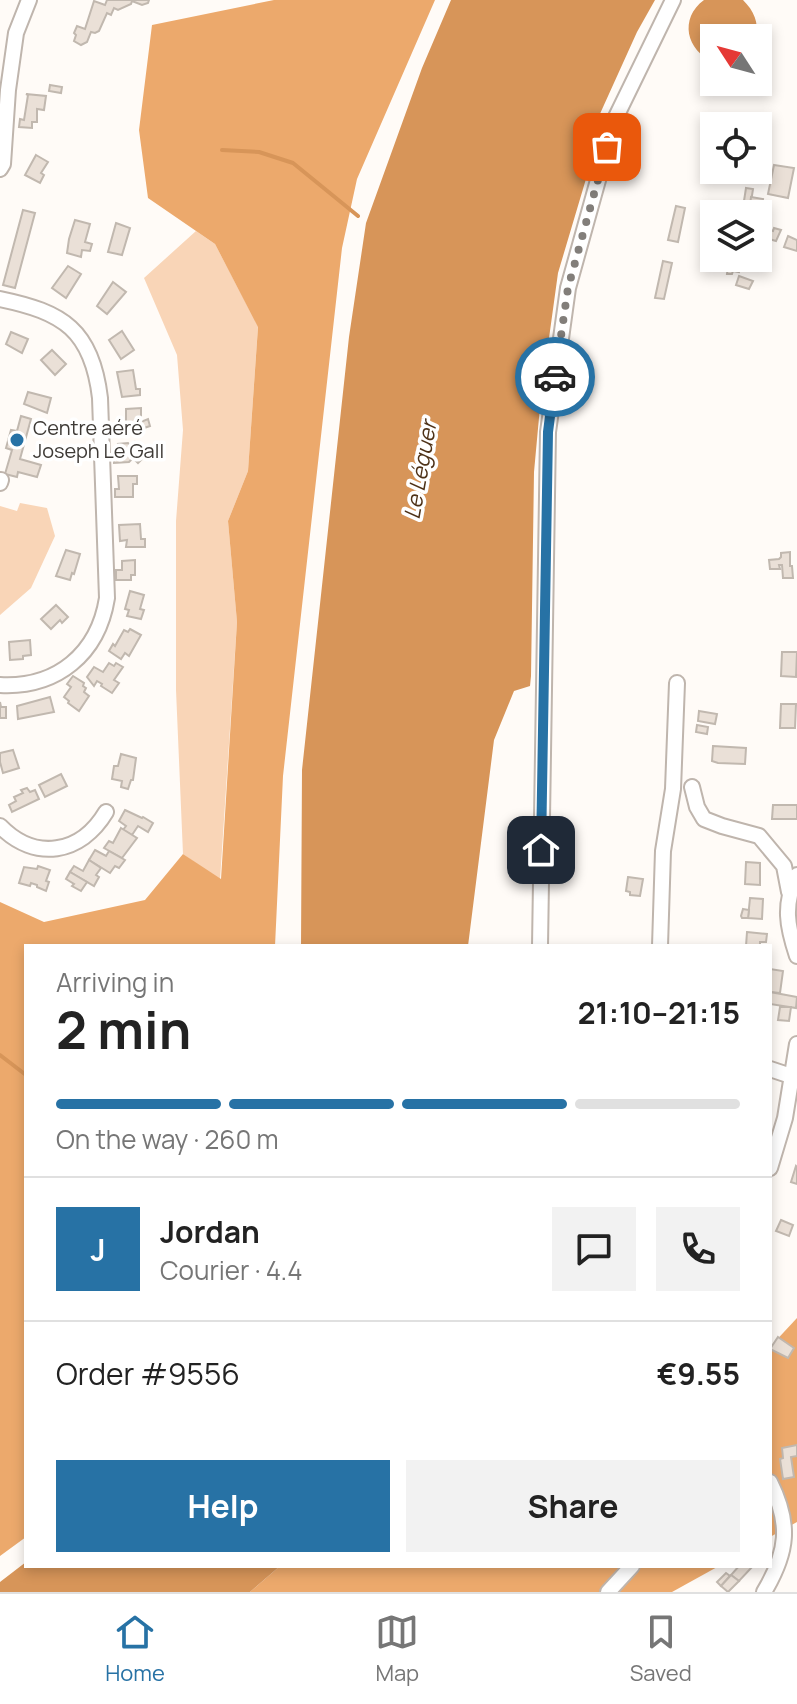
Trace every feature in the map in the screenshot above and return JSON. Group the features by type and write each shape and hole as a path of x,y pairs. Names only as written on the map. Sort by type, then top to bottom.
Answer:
{"street":[{"path":"0,169 16,33 29,0"},
{"path":"540,944 548,432 568,288 615,119 673,0"},
{"path":"0,299 43,310 67,323 92,359 100,398 107,598 105,613 91,643 66,668 34,682 0,685"},
{"path":"660,944 663,851 673,789 677,683"},
{"path":"692,787 704,819 759,836 784,866 789,892 788,929 797,956"},
{"path":"0,826 25,844 52,849 82,840 98,826 106,812"},
{"path":"789,892 797,875"},
{"path":"772,1158 785,1118 797,1044"},
{"path":"772,1070 791,1076"},
{"path":"764,1592 777,1571 784,1542 784,1519 772,1486"},
{"path":"608,1592 630,1568"}],"shaded area":[{"path":"274,0 435,0 357,179 342,248 283,776 275,944 24,944 24,1538 0,1556 0,902 44,922 145,900 183,854 221,879 237,622 228,521 248,471 258,327 215,244 148,198 139,130 152,25"},
{"path":"196,231 215,244 258,326 248,471 228,521 237,622 220,880 183,854 176,690 176,521 183,430 177,355 144,278"},
{"path":"20,503 47,508 55,536 31,588 0,615 0,506 17,511"},
{"path":"797,1318 797,1522 772,1536 772,1345"},
{"path":"278,1568 715,1568 672,1592 250,1592"}],"water":[{"name":"Le Léguer","path":"451,0 655,0 599,116 594,152 558,273 534,472 530,686 514,691 494,740 468,944 301,944 302,770 349,337 366,223 422,68"},
{"path":"704,0 743,0 756,24 700,24 700,53 689,34 691,16"},
{"path":"24,1564 24,1568 278,1568 250,1592 0,1592 0,1582"}],"building":[{"path":"107,0 149,0 142,5 132,1 118,10 114,8 111,15 107,13 99,31 91,32 87,42 81,45 74,41 77,26 85,29 94,1 105,5"},
{"path":"50,85 62,87 61,93 49,91"},
{"path":"26,94 46,96 44,110 37,109 37,122 32,122 32,128 19,127 20,119 24,120"},
{"path":"36,155 48,162 41,173 44,175 40,183 25,175"},
{"path":"774,165 794,168 788,198 768,194"},
{"path":"746,188 753,189 751,200 744,200"},
{"path":"676,206 685,208 678,242 668,240"},
{"path":"23,210 35,213 15,288 3,285"},
{"path":"75,220 90,224 85,242 92,244 90,251 82,250 81,257 67,253"},
{"path":"116,223 130,228 122,255 108,252"},
{"path":"774,228 781,230 776,241 772,240"},
{"path":"788,236 797,240 797,251 784,247"},
{"path":"663,261 672,263 664,299 655,298"},
{"path":"68,266 81,274 66,298 52,288"},
{"path":"739,276 753,281 749,289 736,285"},
{"path":"113,282 126,292 107,314 97,306"},
{"path":"122,331 134,350 121,359 109,340"},
{"path":"11,332 28,339 22,353 6,344"},
{"path":"52,350 66,364 55,375 41,360"},
{"path":"133,370 140,395 122,397 117,372"},
{"name":"Centre aéré Joseph Le Gall","path":"28,392 51,398 47,413 24,404"},
{"path":"141,408 141,422 148,419 150,426 141,431 126,431 126,409"},
{"name":"Centre aéré Joseph Le Gall","path":"21,416 31,419 20,459 41,465 37,477 18,472 17,477 5,474 12,450 6,448 11,430 17,431"},
{"path":"135,442 140,447 136,451 143,458 138,463 133,458 129,462 114,463 114,456 120,456 118,444 128,443 131,447"},
{"path":"118,476 137,476 137,484 133,484 133,497 115,497 115,489 119,489"},
{"path":"140,524 145,547 126,547 127,540 120,541 119,525"},
{"path":"66,550 80,554 70,580 56,576"},
{"path":"790,552 793,578 783,578 782,565 779,565 780,569 770,569 769,560 779,559 781,553"},
{"path":"135,560 135,575 131,575 131,580 116,580 116,570 122,570 122,561"},
{"path":"130,591 144,595 141,619 127,616 129,610 125,609"},
{"path":"56,605 68,617 51,629 41,619"},
{"path":"130,629 141,635 129,656 125,653 121,659 109,651 124,630 128,632"},
{"path":"30,640 31,655 10,660 9,642"},
{"path":"782,652 797,652 796,677 781,676"},
{"path":"109,663 123,667 114,680 119,683 112,693 97,681 94,686 87,677 94,667 103,672"},
{"path":"73,676 84,683 84,692 89,696 79,711 64,697 71,687 67,684"},
{"path":"50,697 54,712 18,719 17,706"},
{"path":"0,702 1,707 6,707 6,718 0,718"},
{"path":"781,704 796,704 795,728 780,728"},
{"path":"699,711 717,714 715,724 698,721"},
{"path":"697,725 708,727 707,734 696,732"},
{"path":"713,746 746,748 745,764 712,761"},
{"path":"13,750 19,768 3,773 0,753"},
{"path":"121,754 136,758 133,780 128,789 121,787 122,781 112,779 114,766 118,766"},
{"path":"61,774 67,786 45,797 39,785"},
{"path":"27,788 30,792 35,790 39,799 12,812 9,805 16,801 14,797"},
{"path":"773,805 797,805 797,819 772,819"},
{"path":"125,810 153,823 148,832 138,826 132,835 123,830 126,826 119,821"},
{"path":"121,828 137,838 122,858 104,848 109,841 113,843"},
{"path":"95,850 106,856 109,851 125,860 110,873 89,860"},
{"path":"89,860 101,868 94,886 70,872 74,866 83,871"},
{"path":"746,862 760,863 760,885 745,884"},
{"path":"38,866 50,870 46,891 31,883 30,886 19,883 24,867 37,869"},
{"path":"70,872 87,882 81,891 66,879"},
{"path":"628,877 643,879 640,896 630,895 626,891"},
{"path":"750,898 763,899 762,919 748,918"},
{"path":"743,909 749,910 748,918 742,918"},
{"path":"747,932 767,934 766,942 746,944"},
{"path":"772,969 783,971 780,993 772,992"},
{"path":"772,992 797,997 796,1008 772,1004"},
{"path":"780,1007 791,1007 789,1021 778,1020"},
{"path":"797,1167 797,1184 791,1182"},
{"path":"781,1220 793,1225 789,1236 776,1231"},
{"path":"778,1337 794,1348 788,1358 772,1350"},
{"path":"797,1445 797,1456 791,1457 794,1477 783,1479 782,1448"},
{"path":"737,1568 751,1568 739,1581 731,1575"},
{"path":"726,1573 730,1576 721,1586 717,1582"},
{"path":"731,1575 739,1581 728,1592 721,1586"}],"waterway":[{"path":"222,150 259,152 293,163 358,216"},
{"path":"0,1055 24,1073"}],"way so far":[{"path":"555,377 568,288 607,147"}],"place":[{"name":"Centre aéré Joseph Le Gall","path":"17,440"}],"route":[{"path":"541,850 548,432 555,377"}]}
